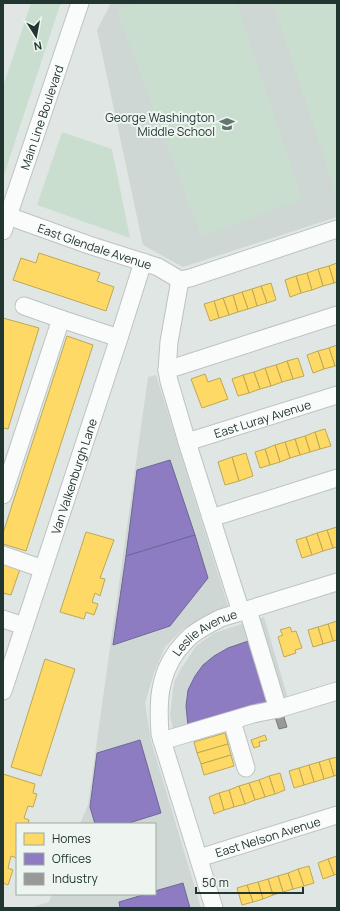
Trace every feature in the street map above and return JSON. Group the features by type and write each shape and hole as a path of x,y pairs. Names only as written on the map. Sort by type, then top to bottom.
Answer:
{"street":[{"name":"Main Line Boulevard","path":"6,224 80,3"},
{"name":"East Glendale Avenue","path":"6,224 89,245 158,266 179,286"},
{"path":"179,286 190,278 337,229"},
{"name":"Van Valkenburgh Lane","path":"4,684 143,262"},
{"name":"Leslie Avenue","path":"179,286 168,342 167,370 171,390 211,518 244,611 222,618 200,629 184,642 172,658 165,673 159,696 160,734 214,908"},
{"path":"24,306 119,338"},
{"path":"167,370 337,315"},
{"path":"3,495 61,319"},
{"name":"East Luray Avenue","path":"187,442 337,395"},
{"path":"211,518 337,478"},
{"path":"3,555 43,569"},
{"path":"278,709 244,611 337,582"},
{"path":"3,619 24,626"},
{"path":"162,741 337,691"},
{"path":"232,721 246,768"},
{"name":"East Nelson Avenue","path":"199,858 337,815"}],"shaded area":[{"name":"George Washington Middle School","path":"111,3 337,3 337,217 183,267 143,245 97,30"},
{"path":"156,375 228,606 183,629 165,647 154,673 145,703 151,741 201,908 29,908 49,902 52,895 156,895 156,823 80,823 88,805 148,377"},
{"path":"264,617 289,702 174,733 170,715 174,682 196,646 214,633"}],"green space":[{"path":"31,3 64,3 60,5 3,178 3,87"},
{"path":"138,3 236,3 302,199 201,236 117,11"},
{"path":"273,3 337,3 337,190 335,190"},
{"path":"62,132 112,149 130,238 37,205"}],"building: Homes":[{"path":"39,253 100,273 97,281 114,287 106,311 13,280 21,258 36,263"},
{"path":"337,263 337,282 334,283 329,266"},
{"path":"329,266 334,283 323,286 318,269"},
{"path":"318,269 323,286 312,290 307,273"},
{"path":"307,273 312,290 301,293 296,276"},
{"path":"296,276 301,293 290,297 285,280"},
{"path":"271,283 276,300 267,303 261,286"},
{"path":"261,286 267,303 257,306 252,289"},
{"path":"252,289 257,306 248,309 242,292"},
{"path":"242,292 248,309 238,312 233,295"},
{"path":"233,295 238,312 229,315 223,298"},
{"path":"223,298 229,315 219,318 214,301"},
{"path":"214,301 219,318 210,321 204,304"},
{"path":"3,318 39,328 8,429 3,428"},
{"path":"67,336 93,345 26,551 3,544 3,533"},
{"path":"337,345 337,365 335,366 329,348"},
{"path":"329,348 335,366 324,369 318,351"},
{"path":"318,351 324,369 313,373 307,355"},
{"path":"298,358 304,376 293,379 287,361"},
{"path":"287,361 293,379 282,382 276,365"},
{"path":"276,365 282,382 271,386 265,368"},
{"path":"265,368 271,386 260,389 254,372"},
{"path":"254,372 260,389 249,393 243,375"},
{"path":"205,374 208,382 220,378 228,399 202,408 191,379"},
{"path":"243,375 249,393 238,396 232,379"},
{"path":"325,429 331,446 320,449 315,432"},
{"path":"315,432 320,449 310,452 305,436"},
{"path":"305,436 310,452 300,455 295,439"},
{"path":"295,439 300,455 290,458 285,442"},
{"path":"285,442 290,458 280,462 275,445"},
{"path":"275,445 280,462 270,465 265,449"},
{"path":"265,449 270,465 260,468 255,452"},
{"path":"246,453 253,476 239,481 232,457"},
{"path":"232,457 239,481 225,485 218,462"},
{"path":"337,527 337,547 333,548 327,530"},
{"path":"327,530 333,548 323,551 317,533"},
{"path":"86,532 114,540 100,578 105,579 100,596 95,593 92,602 98,604 94,615 86,612 84,619 60,612"},
{"path":"317,533 323,551 312,555 306,537"},
{"path":"306,537 312,555 302,558 296,540"},
{"path":"3,564 20,569 11,595 3,593"},
{"path":"337,621 337,640 333,641 328,624"},
{"path":"328,624 333,641 323,644 318,627"},
{"path":"290,627 292,632 296,631 302,648 295,650 296,653 284,657 278,637 283,635 280,630"},
{"path":"318,627 323,644 313,647 308,630"},
{"path":"45,659 75,669 41,776 11,767"},
{"path":"225,733 228,744 197,753 194,742"},
{"path":"265,735 267,740 259,742 260,746 254,748 251,740"},
{"path":"228,744 231,755 201,764 197,753"},
{"path":"231,755 234,766 204,775 201,764"},
{"path":"337,757 337,775 334,776 329,759"},
{"path":"329,759 334,776 324,779 319,762"},
{"path":"319,762 324,779 314,782 309,765"},
{"path":"309,765 314,782 304,785 299,768"},
{"path":"299,768 304,785 294,788 289,771"},
{"path":"280,773 285,790 275,794 269,776"},
{"path":"3,774 35,784 33,793 37,794 33,807 28,806 24,818 29,820 28,823 16,823 16,858 11,856 8,868 13,870 8,885 3,883"},
{"path":"269,776 275,794 265,797 259,780"},
{"path":"259,780 265,797 255,800 249,783"},
{"path":"249,783 255,800 245,804 239,786"},
{"path":"239,786 245,804 234,807 229,790"},
{"path":"229,790 234,807 224,810 219,793"},
{"path":"219,793 224,810 214,814 209,797"},
{"path":"337,856 337,874 334,875 328,859"},
{"path":"328,859 334,875 323,879 318,863"},
{"path":"309,866 314,883 304,886 298,869"},
{"path":"298,869 304,886 293,889 288,873"},
{"path":"288,873 293,889 283,892 278,876"},
{"path":"278,876 283,892 273,895 268,879"},
{"path":"268,879 273,895 263,899 258,882"},
{"path":"258,882 263,899 253,902 247,885"},
{"path":"247,885 253,902 242,905 237,888"}],"building: Offices":[{"path":"170,460 195,535 126,556 137,470"},
{"path":"195,535 208,578 170,626 113,645 126,556"},
{"path":"254,639 273,700 188,726 186,706 188,690 195,676 203,665 214,656 228,648"},
{"path":"140,740 161,813 129,823 95,823 90,807 97,753"},
{"path":"183,883 190,908 120,908 119,902 143,895 156,895 156,891"}],"building: Industry":[{"path":"283,714 287,727 279,729 275,717"}],"place":[{"name":"George Washington Middle School","path":"227,124"}]}
